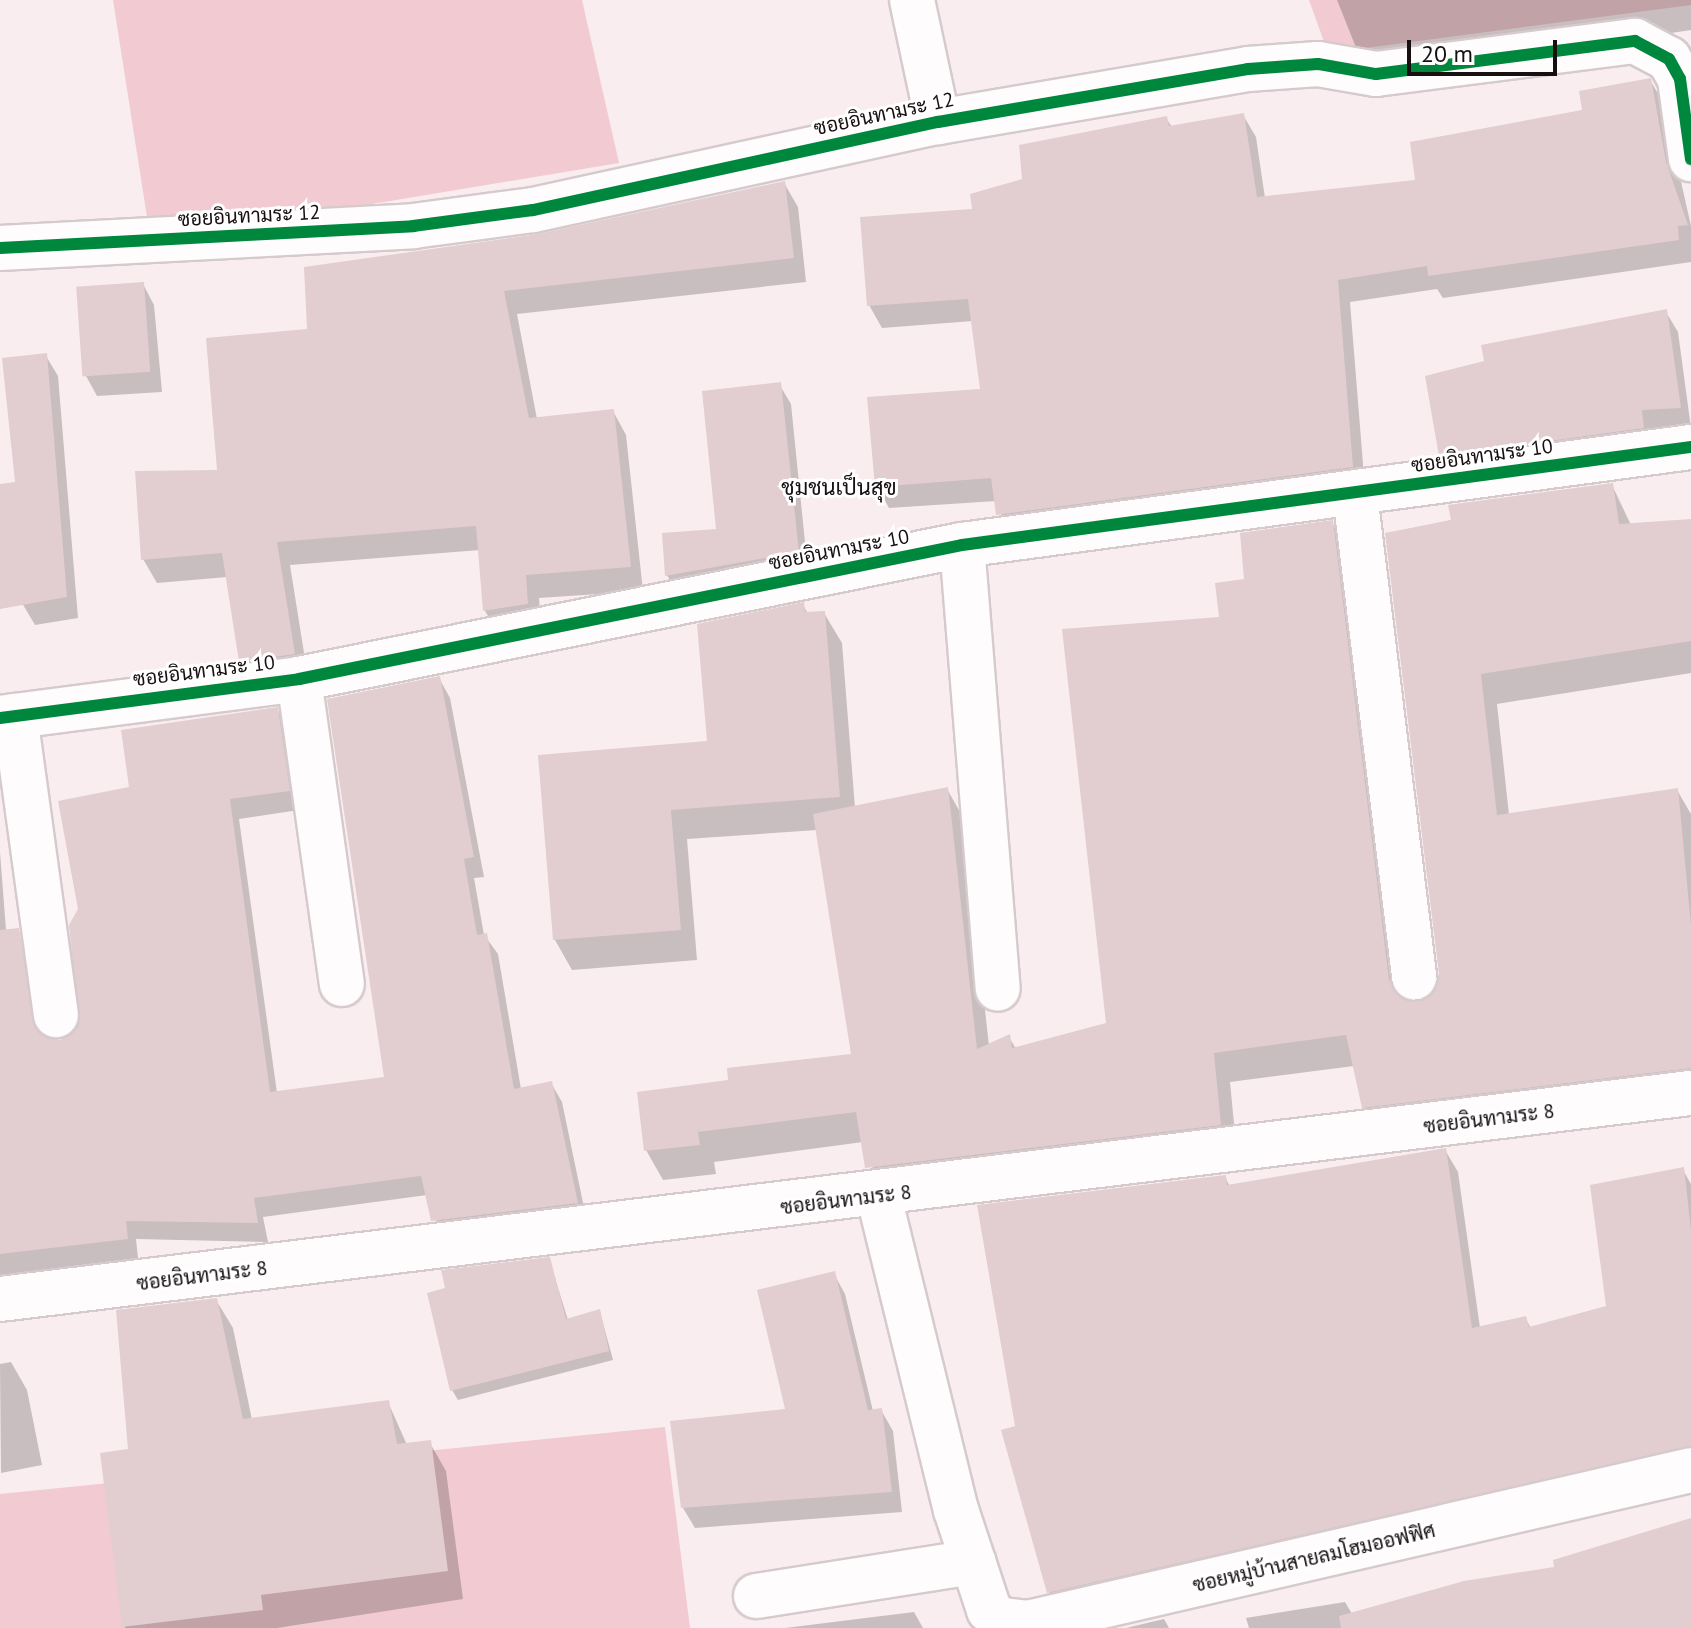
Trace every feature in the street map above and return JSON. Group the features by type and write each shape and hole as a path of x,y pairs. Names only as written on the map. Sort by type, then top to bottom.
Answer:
{"street":[{"path":"912,0 938,122"},
{"name":"ซอยอินทามระ 12","path":"0,248 443,222 533,210 938,122 1284,64 1376,74 1635,41 1669,59 1680,79 1691,159"},
{"name":"ซอยอินทามระ 10","path":"8,717 299,679 962,545 1355,495 1691,447"},
{"path":"1355,495 1414,977"},
{"path":"962,545 998,989"},
{"path":"299,679 342,984"},
{"path":"8,717 56,1015"},
{"name":"ซอยอินทามระ 8","path":"0,1299 879,1197 1691,1093"},
{"name":"ซอยหมู่บ้านสายลมโฮมออฟฟิศ","path":"879,1197 973,1562 989,1610 1028,1623 1691,1470"},
{"path":"756,1596 973,1562"}],"shaded area":[{"path":"113,0 582,0 619,163 354,207 147,217"},
{"path":"1309,0 1691,0 1691,5 1328,53"},
{"path":"665,1427 690,1628 0,1628 0,1494"}],"building":[{"path":"1651,78 1666,162 1688,225 1678,226 1679,240 1428,276 1427,266 1338,280 1353,467 996,515 991,478 875,487 867,397 980,389 968,299 867,306 860,217 972,209 970,194 1022,179 1019,145 1167,116 1169,126 1244,113 1257,197 1415,180 1410,142 1582,110 1579,91"},
{"path":"785,181 794,258 504,291 529,418 614,409 631,567 526,575 528,604 483,611 476,526 277,542 295,654 239,662 222,553 141,560 135,471 217,470 206,338 307,329 304,267 538,234"},
{"path":"144,282 150,372 82,377 76,287"},
{"path":"1667,309 1681,408 1642,410 1644,428 1439,456 1425,376 1484,361 1481,345"},
{"path":"47,353 67,597 0,609 0,484 15,482 2,358"},
{"path":"781,382 799,552 665,576 662,533 716,529 702,391"},
{"path":"1613,483 1619,524 1691,519 1691,641 1481,674 1497,815 1678,788 1691,925 1691,1068 1362,1108 1346,1035 1214,1053 1221,1125 865,1168 856,1112 698,1132 700,1145 644,1151 637,1092 728,1080 727,1068 851,1054 813,814 948,787 977,1049 1010,1034 1012,1048 1106,1023 1062,629 1219,617 1215,583 1244,579 1240,533 1333,520 1389,980 1404,1000 1428,997 1439,974 1385,533 1451,520 1448,505"},
{"path":"804,602 805,612 825,611 840,797 671,810 681,930 553,940 538,755 707,741 697,624"},
{"path":"440,676 474,857 464,859 477,935 487,933 514,1089 552,1081 578,1203 431,1221 421,1176 254,1198 258,1223 126,1221 128,1239 0,1254 0,930 19,928 37,1031 60,1040 79,1024 69,925 78,909 58,801 129,787 121,730 278,707 290,791 230,799 270,1092 384,1077 327,699"},
{"path":"1446,1148 1472,1328 1526,1316 1529,1327 1606,1306 1590,1185 1684,1167 1691,1230 1691,1446 1047,1593 1001,1430 1015,1426 977,1205 1226,1175 1227,1185"},
{"path":"550,1257 566,1319 600,1309 609,1351 450,1391 427,1293 445,1288 441,1270"},
{"path":"835,1271 868,1410 882,1408 892,1492 681,1508 670,1421 785,1409 757,1290"},
{"path":"217,1298 243,1419 389,1400 397,1444 431,1440 448,1571 261,1595 263,1610 122,1627 100,1453 128,1449 116,1310"},
{"path":"1691,1518 1691,1628 1341,1628 1339,1616 1464,1581 1554,1567 1553,1560"}],"cycle path":[{"path":"0,248 413,226 533,210 938,122 1248,69 1318,64 1376,74 1635,41 1669,59 1680,79 1691,159"},
{"path":"0,718 299,679 962,545 1691,447"}],"district":[{"name":"ชุมชนเป็นสุข","path":"839,488"}]}
